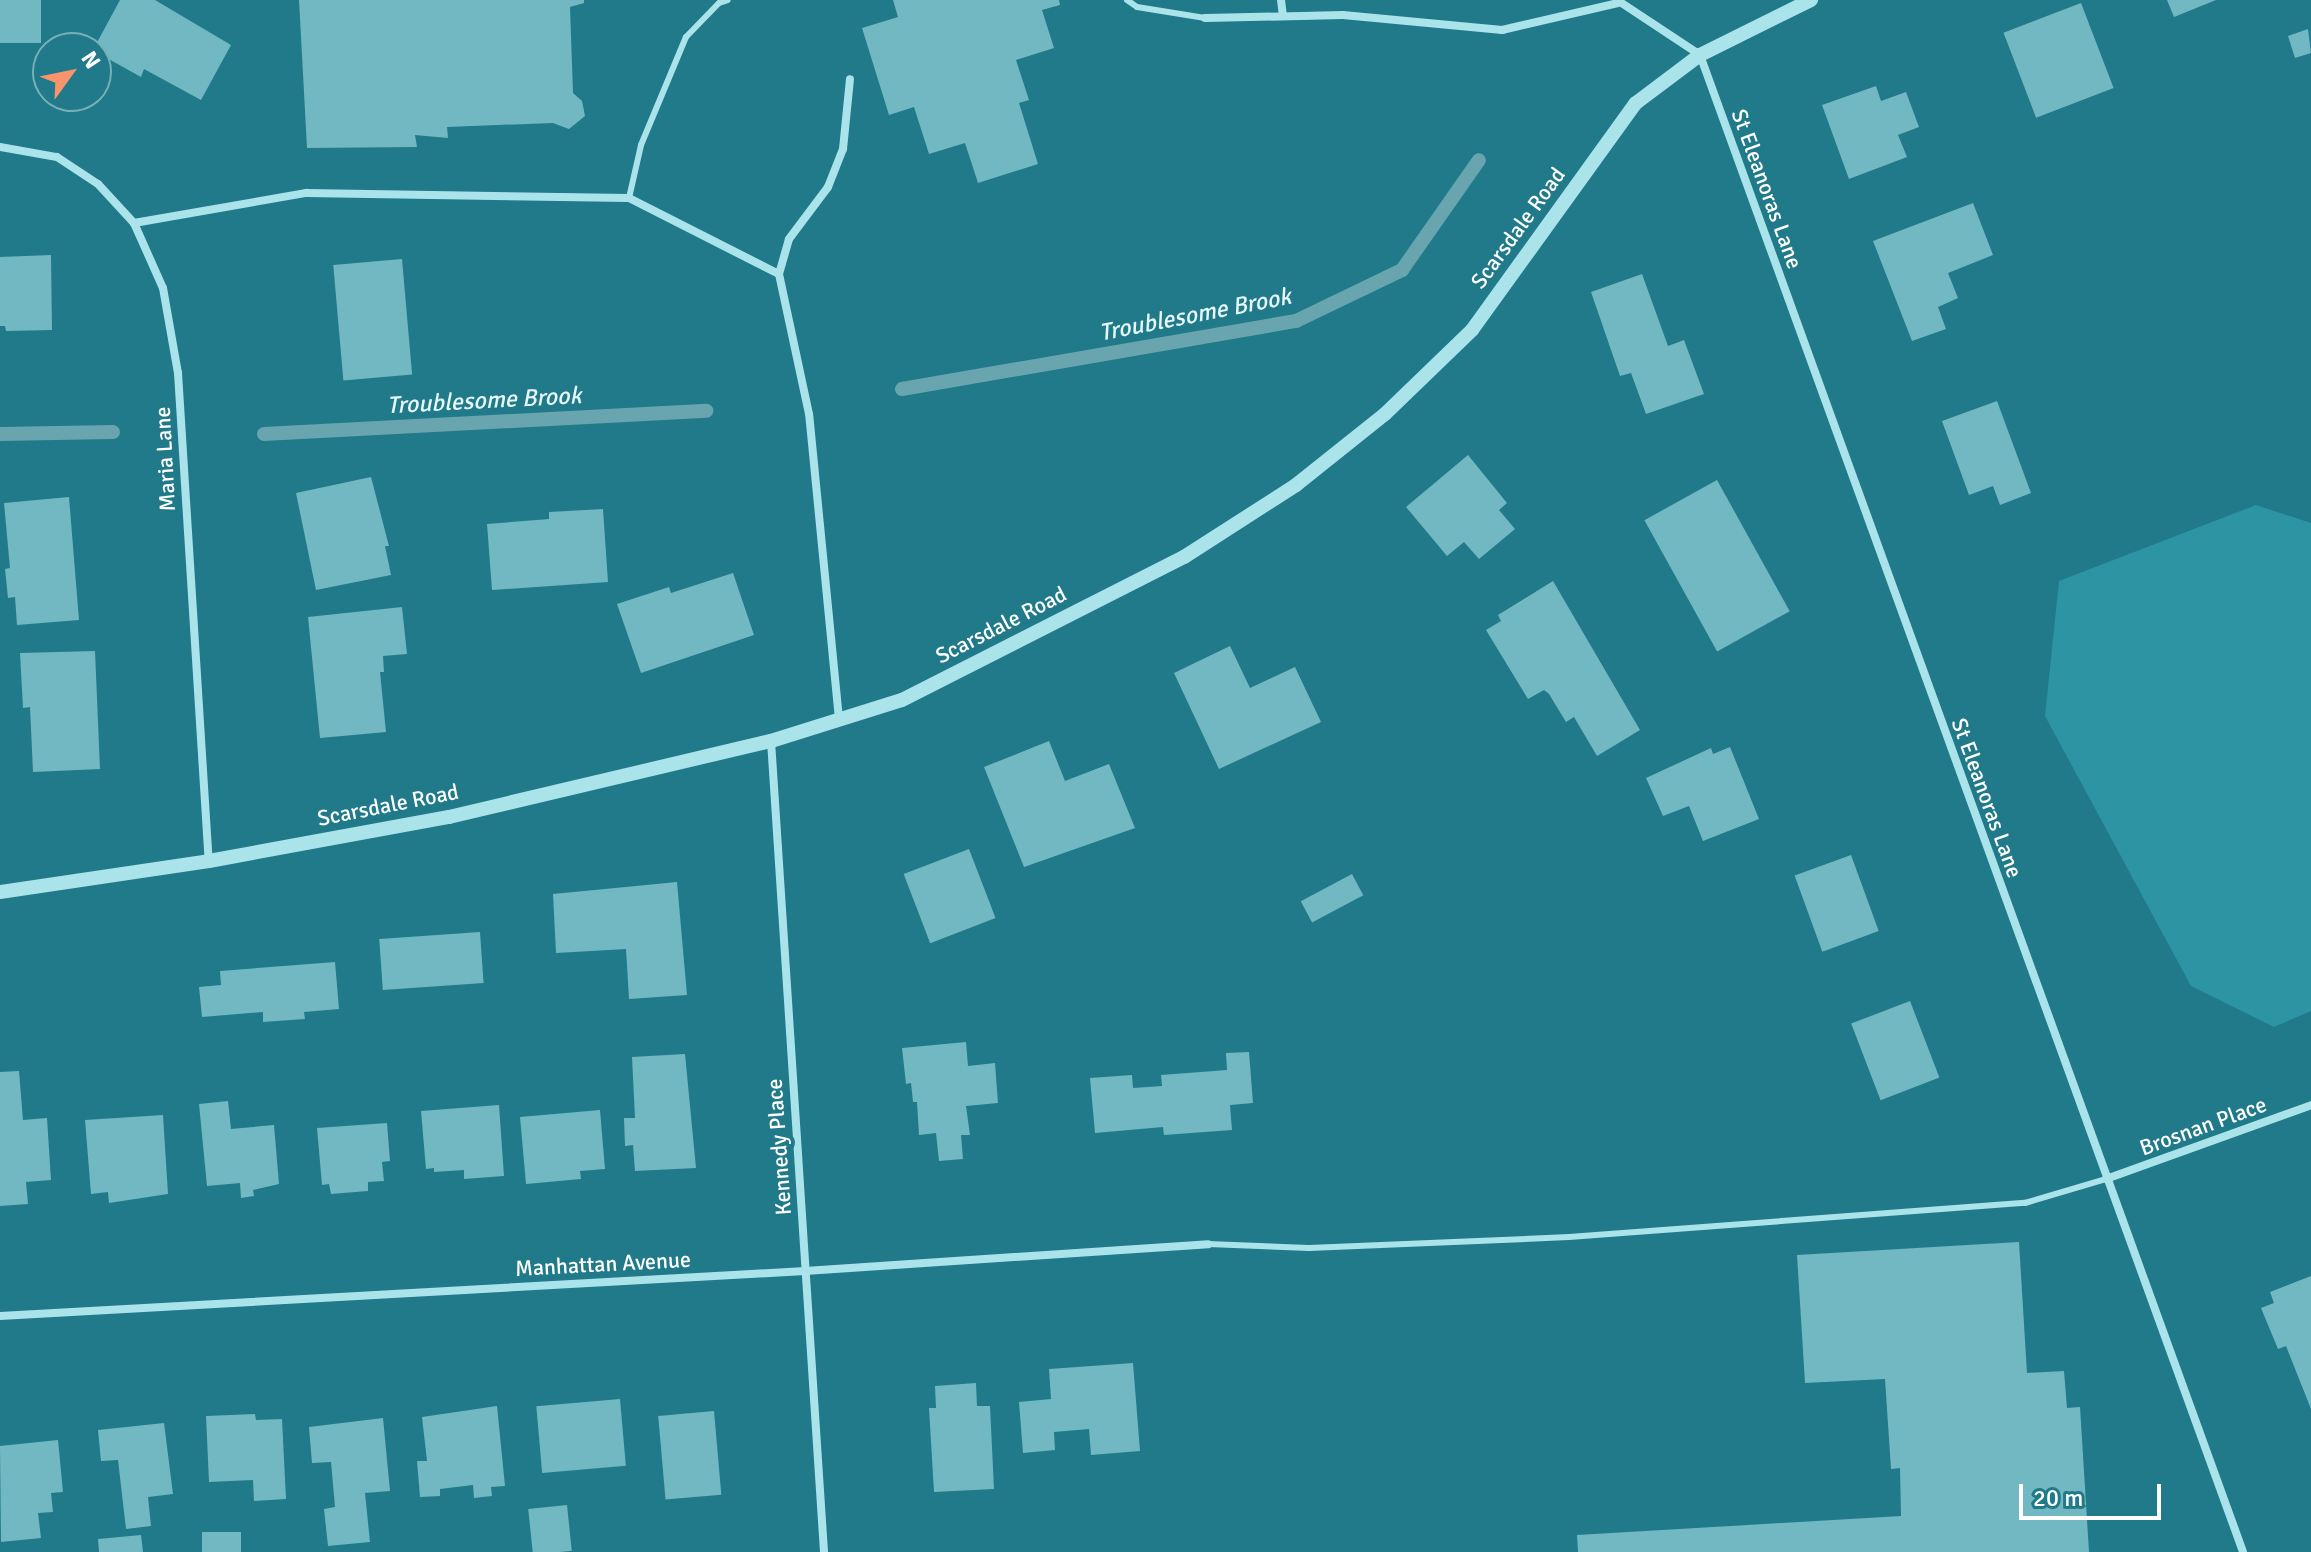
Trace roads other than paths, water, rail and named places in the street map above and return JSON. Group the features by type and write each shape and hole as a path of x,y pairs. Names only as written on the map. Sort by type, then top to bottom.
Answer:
{"street":[{"path":"1281,0 1283,16"},
{"name":"Scarsdale Road","path":"0,892 209,861 449,817 771,741 902,700 1184,557 1296,485 1385,414 1472,330 1636,103 1700,55 1811,0"},
{"path":"1205,18 1343,15 1502,30 1617,2 1700,55"},
{"name":"St Eleanoras Lane","path":"1700,55 2243,1552"},
{"path":"839,719 809,414 779,274 789,239 828,187 843,149 850,79"},
{"name":"Maria Lane","path":"0,147 57,157 98,184 134,223 163,288 178,373 209,861"},
{"path":"134,223 306,193 629,198 779,274"},
{"name":"Kennedy Place","path":"771,741 824,1552"},
{"name":"Brosnan Place","path":"2106,1179 2311,1105"},
{"name":"Manhattan Avenue","path":"0,1316 805,1271 1208,1244"}],"lane":[{"path":"629,198 641,145 686,37 719,3 728,0"},
{"path":"1127,0 1137,7 1205,18"},
{"path":"1208,1244 1309,1248 1600,1235 2025,1203 2106,1179"}],"waterway":[{"name":"Troublesome Brook","path":"902,389 1296,321 1402,270 1479,160"},
{"name":"Troublesome Brook","path":"264,434 706,411"},
{"name":"Troublesome Brook","path":"0,434 113,432"}]}
